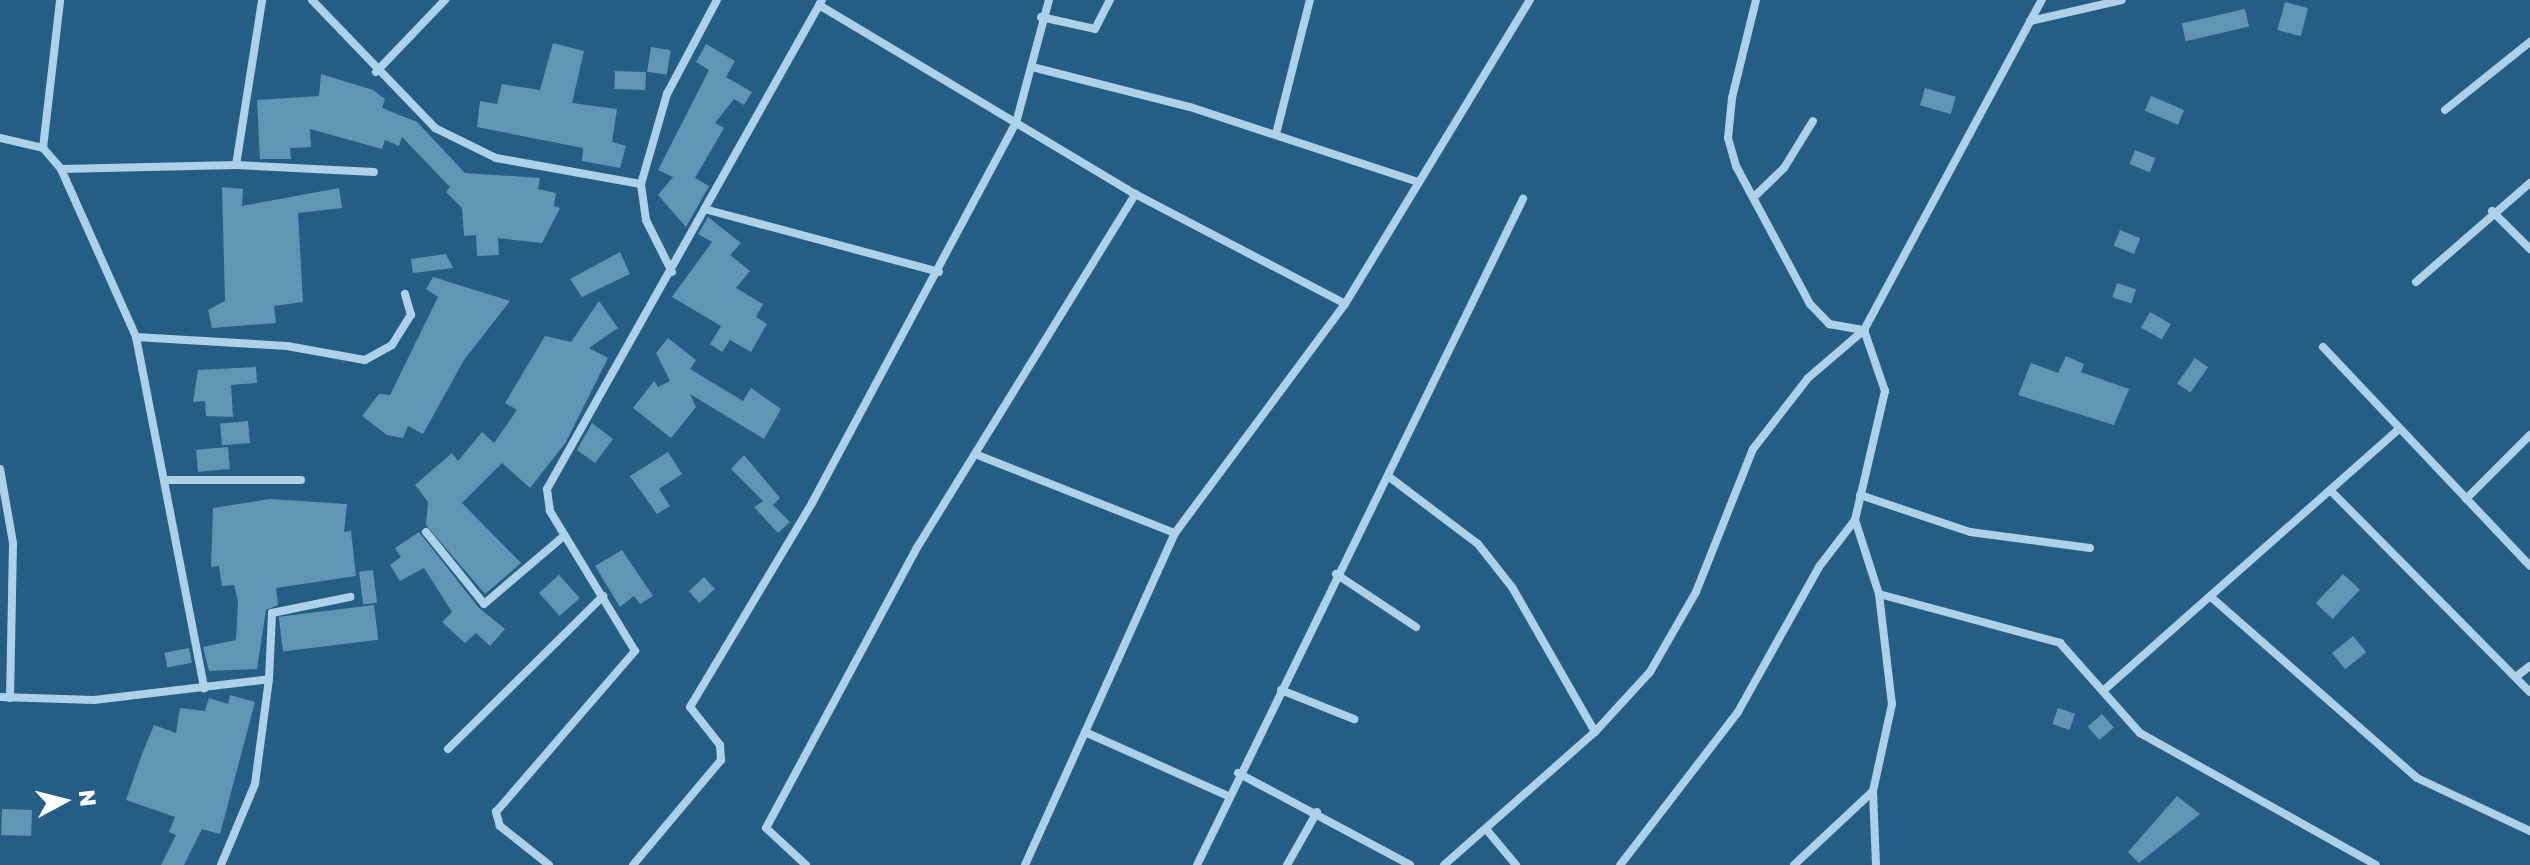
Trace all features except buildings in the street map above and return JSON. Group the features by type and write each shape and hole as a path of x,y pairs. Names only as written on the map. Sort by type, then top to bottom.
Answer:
{"street":[{"path":"43,148 60,0"},
{"path":"236,165 262,0"},
{"path":"312,0 376,72 435,128 496,158 641,184"},
{"path":"376,72 445,0"},
{"path":"672,272 646,220 641,184 667,94 717,0"},
{"path":"633,865 721,760 720,745 690,707 939,272 1016,123 1036,68 1041,17 1049,0"},
{"path":"1041,17 1095,29 1110,0"},
{"path":"1276,134 1310,0"},
{"path":"1025,865 1175,533 1345,304 1530,0"},
{"path":"1756,0 1728,138 1810,304 1829,324 1864,330"},
{"path":"1444,865 1595,732 1650,672 1696,592 1753,449 1808,378 1864,330 2042,0"},
{"path":"2030,21 2122,0"},
{"path":"549,865 500,826 496,812 633,656 635,644 550,511 547,489 708,210 820,3 1135,194 1345,304"},
{"path":"2445,110 2530,42"},
{"path":"1036,68 1276,134 1418,182"},
{"path":"1755,196 1784,168 1813,121"},
{"path":"0,138 43,148 61,169 136,337 169,480 204,688"},
{"path":"61,169 236,165 374,172"},
{"path":"2416,282 2492,211 2530,183"},
{"path":"806,865 766,828 975,454 1135,194"},
{"path":"1197,865 1238,773 1523,199"},
{"path":"708,210 939,272"},
{"path":"2492,211 2530,249"},
{"path":"136,337 287,346 365,360 392,345 411,315 405,294"},
{"path":"1620,865 1738,712 1819,567 1855,520 1885,391 1864,330"},
{"path":"2323,347 2396,432 2530,566"},
{"path":"2104,690 2396,432"},
{"path":"2466,499 2530,435"},
{"path":"975,454 1175,533"},
{"path":"0,469 13,543 5,697 94,700 269,679"},
{"path":"1388,476 1478,544 1512,587 1595,732"},
{"path":"169,480 301,480"},
{"path":"2330,490 2530,692"},
{"path":"1860,495 1970,532 2090,548"},
{"path":"1855,520 1879,594 1892,704 1873,791 1876,865"},
{"path":"426,532 484,604 565,535"},
{"path":"1336,574 1416,627"},
{"path":"1879,594 2043,635 2075,656 2149,739 2376,865"},
{"path":"448,749 603,596"},
{"path":"221,865 255,784 269,679 272,613 350,597"},
{"path":"2211,597 2417,778 2530,831"},
{"path":"2517,676 2530,666"},
{"path":"1281,690 1354,719"},
{"path":"1085,732 1228,796"},
{"path":"1238,773 1317,812 1410,865"},
{"path":"1794,865 1873,791"},
{"path":"1287,865 1317,812"},
{"path":"1486,829 1516,865"}]}
